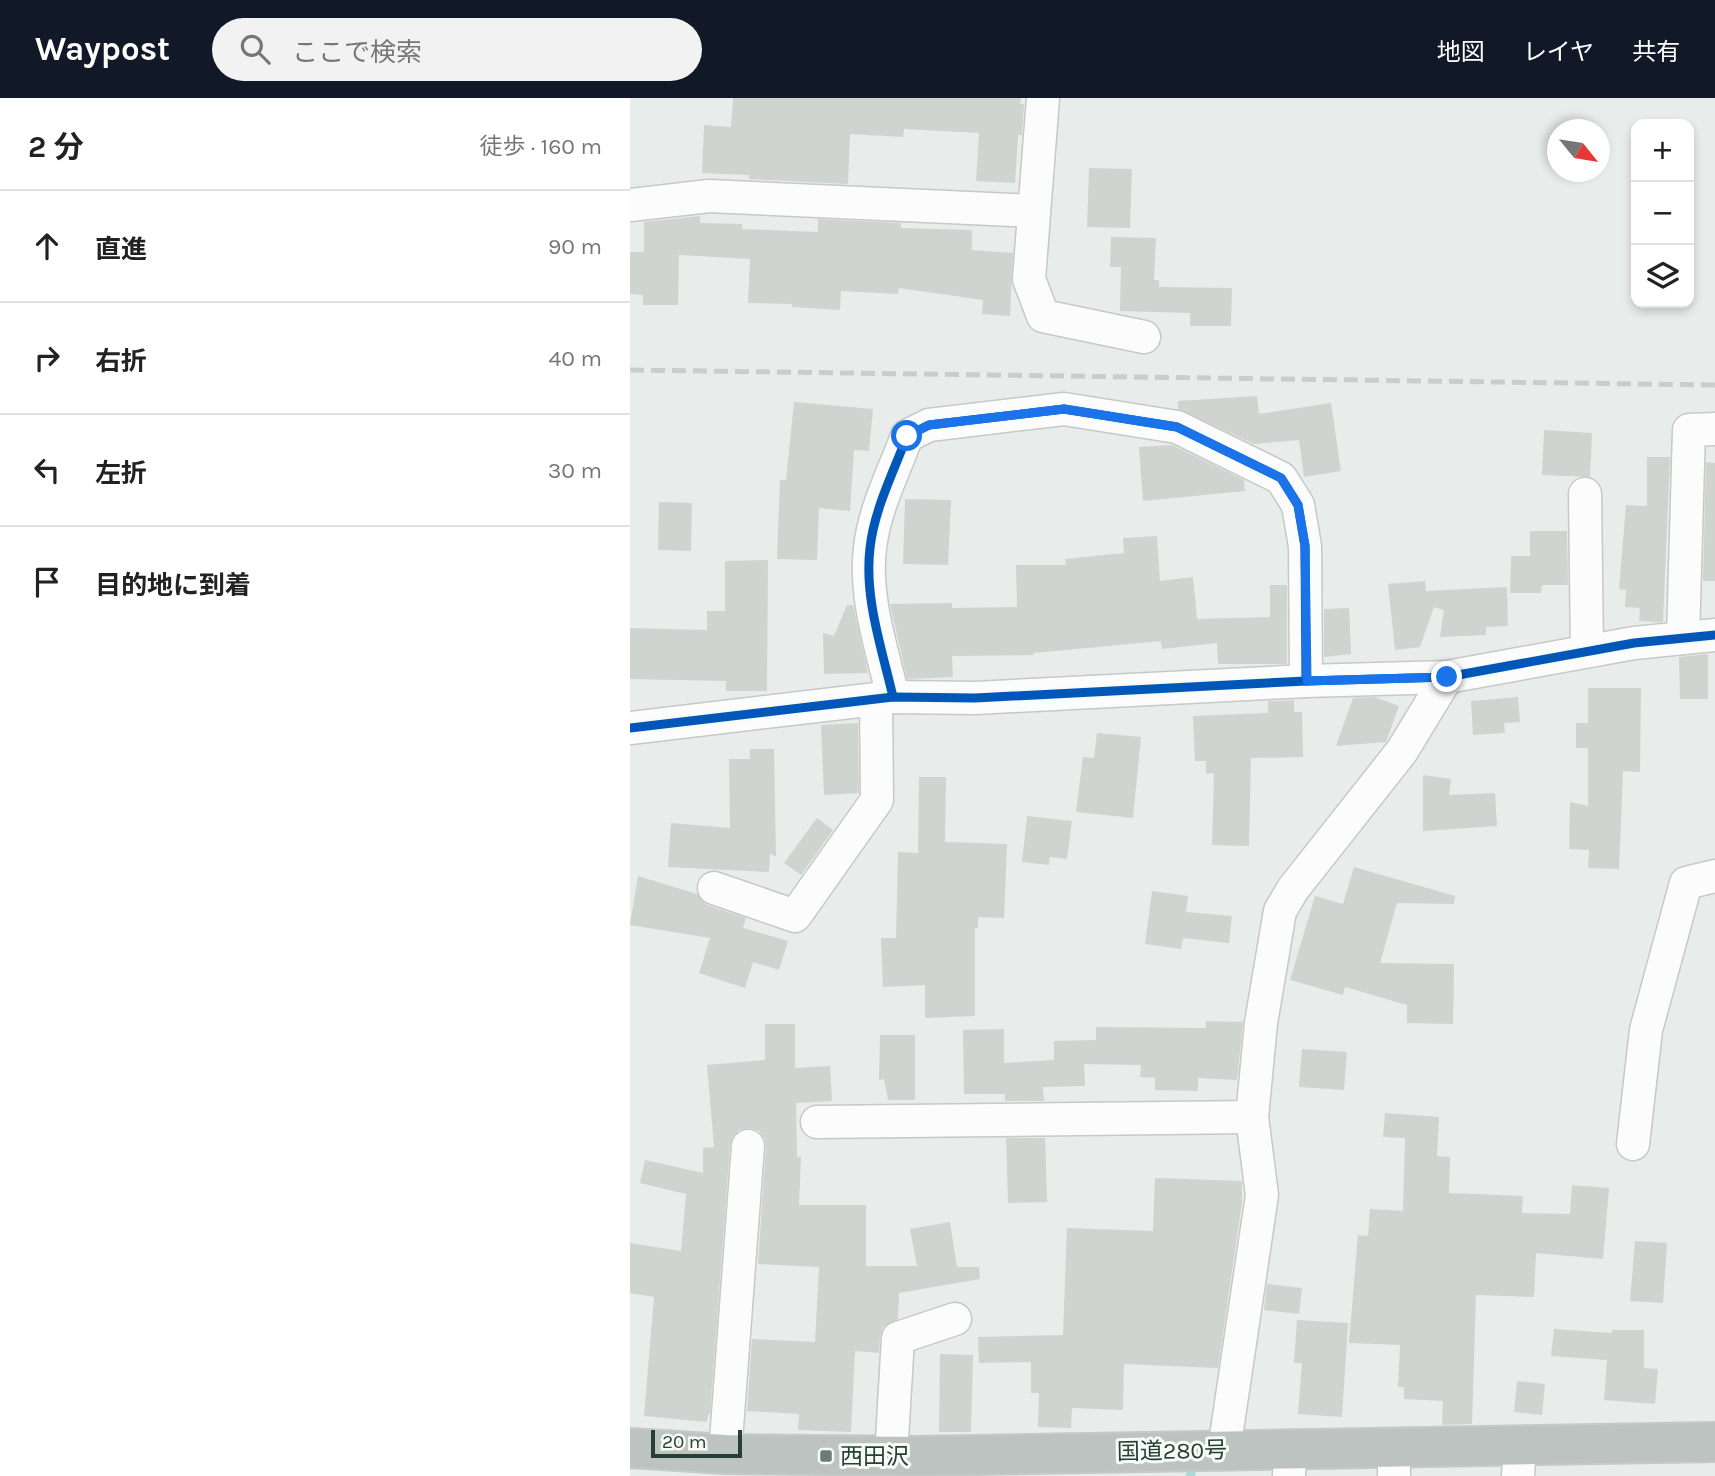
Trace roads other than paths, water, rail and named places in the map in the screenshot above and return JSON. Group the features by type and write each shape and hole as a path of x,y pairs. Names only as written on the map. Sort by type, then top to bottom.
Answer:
{"highway":[{"name":"国道280号","path":"630,1448 724,1454 774,1465 910,1463 1224,1450 1290,1462 1394,1462 1519,1460 1715,1442"}],"street":[{"path":"1043,98 1029,279 1043,316 1144,337"},
{"path":"630,205 709,196 1034,211"},
{"path":"714,888 795,916 877,800 884,698 869,587 870,547 880,506 907,436 929,425 1064,409 1177,427 1281,478 1298,505 1305,546 1307,681"},
{"path":"1683,638 1689,430 1715,429"},
{"path":"1585,494 1587,651"},
{"path":"630,727 884,698 975,698 1307,681 1447,677 1634,643 1715,635"},
{"path":"1224,1450 1262,1195 1252,1117 1261,1023 1280,911 1293,889 1402,751 1447,677"},
{"path":"1633,1144 1646,1030 1686,883 1715,876"},
{"path":"817,1122 1252,1117"},
{"path":"724,1454 748,1146"},
{"path":"910,1463 898,1338 955,1319"}],"railway":[{"path":"630,370 1715,385"}],"place":[{"name":"西田沢","path":"826,1456"}]}
